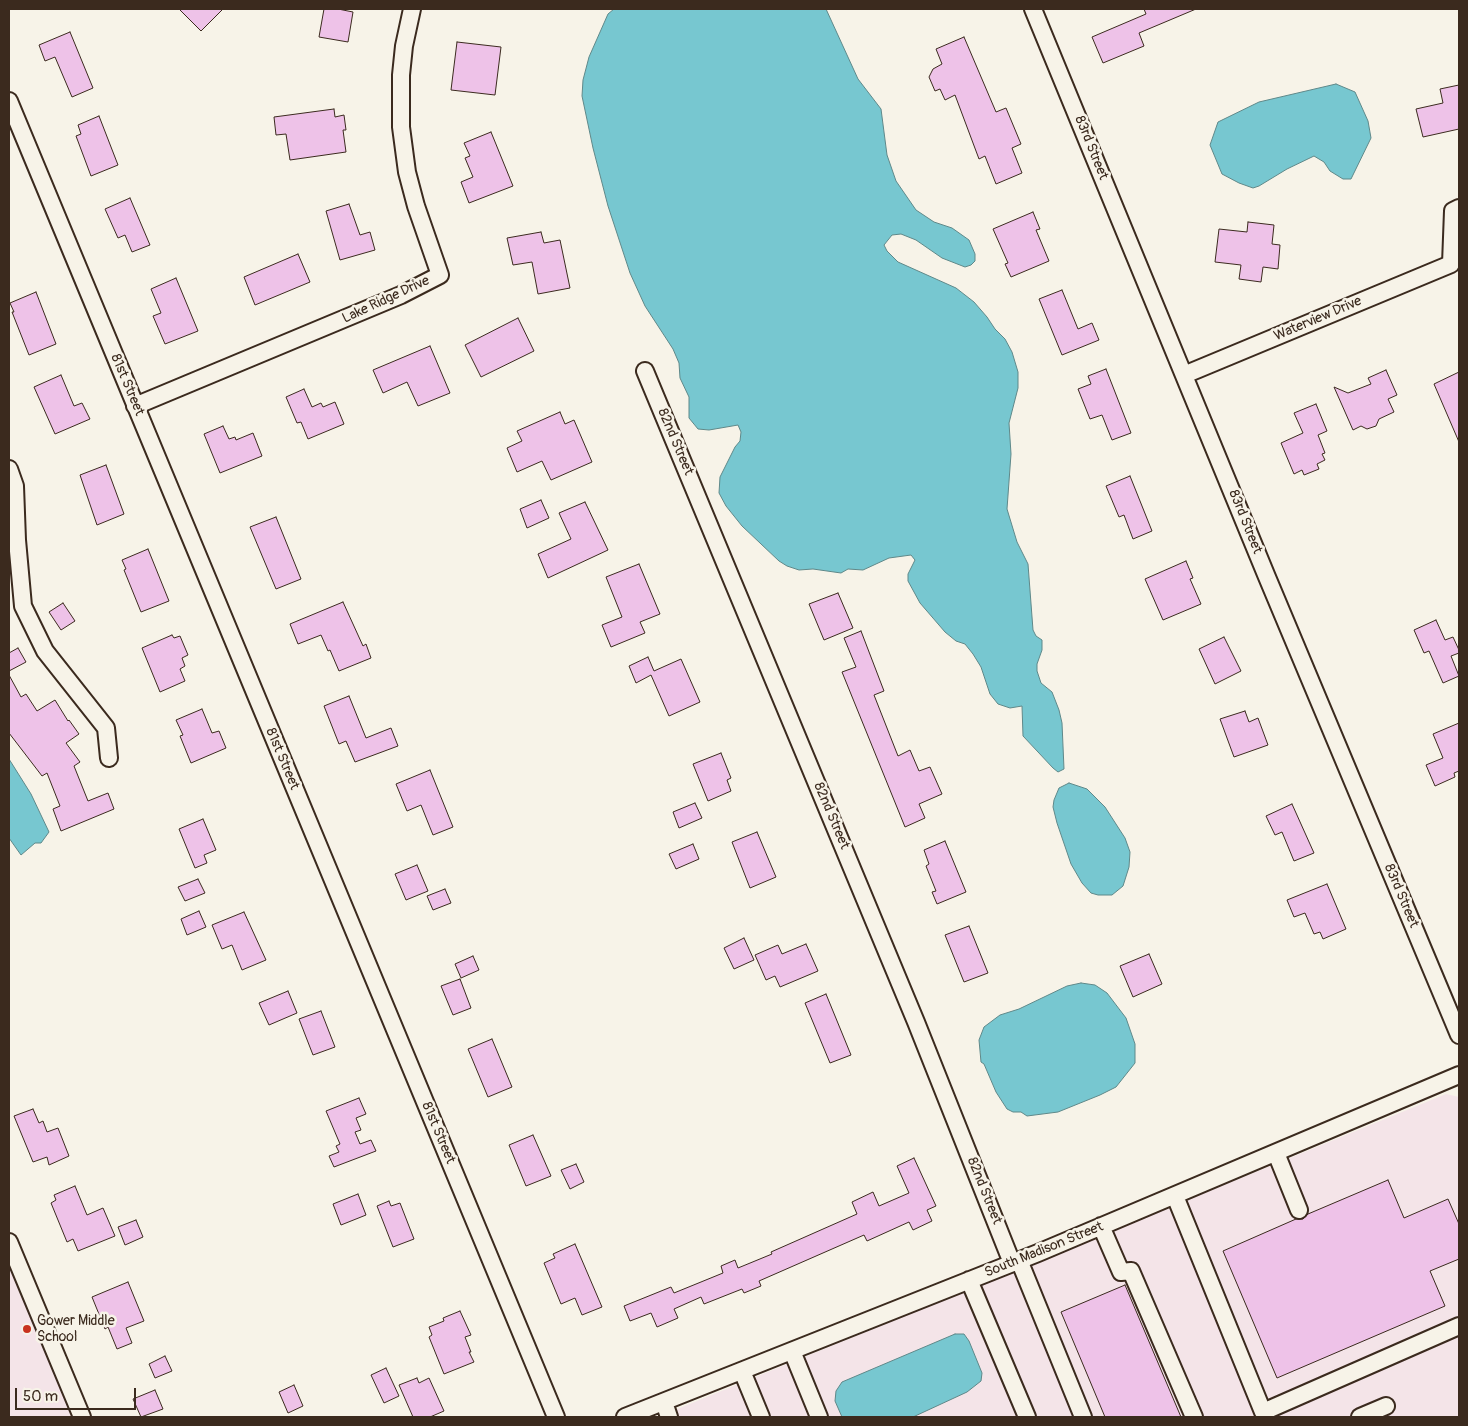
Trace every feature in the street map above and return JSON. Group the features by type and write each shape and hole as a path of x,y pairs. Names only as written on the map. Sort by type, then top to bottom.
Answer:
{"street":[{"name":"Lake Ridge Drive","path":"135,406 402,295 440,275 409,181 400,126 400,76 412,9"},
{"name":"83rd Street","path":"1034,9 1459,1035"},
{"name":"81st Street","path":"9,102 556,1417"},
{"name":"Waterview Drive","path":"1184,375 1455,267 1453,211 1459,208"},
{"name":"82nd Street","path":"645,371 1016,1262 1083,1417"},
{"path":"9,469 15,486 17,540 23,606 45,651 106,728 109,758"},
{"name":"South Madison Street","path":"626,1417 667,1410 742,1371 1016,1262 1459,1075"},
{"path":"1276,1153 1299,1210"},
{"path":"1175,1196 1263,1412 1459,1326"},
{"path":"1101,1226 1121,1272 1131,1271 1194,1417"},
{"path":"9,1242 82,1417"},
{"path":"969,1280 1027,1417"},
{"path":"792,1351 819,1417"},
{"path":"742,1371 761,1417"},
{"path":"1366,1416 1386,1406"}],"shaded area":[{"path":"1446,1094 1459,1097 1459,1417 658,1417"},
{"name":"Gower Middle School","path":"9,1241 82,1417 9,1417"}],"water":[{"path":"614,9 826,9 858,79 881,109 887,155 896,181 916,210 934,222 952,228 969,240 975,254 975,261 965,267 942,258 916,240 901,234 892,235 884,245 898,262 956,288 974,302 1005,339 1012,352 1018,372 1018,388 1009,423 1011,454 1007,509 1017,542 1028,564 1033,630 1036,636 1042,640 1042,650 1037,664 1037,671 1041,683 1052,692 1059,710 1062,723 1064,769 1058,772 1053,768 1023,736 1022,706 1010,708 998,704 990,694 981,667 973,654 965,644 956,641 945,632 920,603 908,581 908,574 915,560 911,555 889,558 863,570 848,569 841,573 813,569 799,570 779,561 742,526 726,506 719,493 720,477 740,441 741,432 738,425 709,430 698,429 689,418 689,397 680,378 679,363 673,349 645,306 630,273 608,206 593,148 582,96 583,80 589,57 608,14"},
{"path":"1336,84 1355,92 1368,121 1371,138 1351,179 1343,179 1330,171 1324,162 1314,156 1253,188 1222,174 1210,145 1218,122 1259,102"},
{"path":"9,759 31,794 49,832 41,843 35,843 21,855 9,838"},
{"path":"1069,783 1087,789 1105,807 1125,838 1130,852 1129,867 1123,886 1112,895 1091,893 1082,883 1071,864 1053,807 1059,788"},
{"path":"1081,983 1095,985 1107,993 1126,1018 1135,1044 1135,1063 1116,1087 1058,1112 1027,1116 1021,1112 1013,1112 1007,1109 996,1092 984,1064 981,1062 979,1040 984,1027 1000,1015 1019,1009 1067,986"},
{"path":"955,1334 964,1334 969,1341 982,1373 981,1381 967,1392 913,1417 842,1417 835,1401 836,1391 842,1382"}],"building":[{"path":"179,9 223,9 201,31"},
{"path":"324,9 353,12 348,42 319,37"},
{"path":"1144,9 1196,9 1139,33 1144,46 1103,63 1092,37 1146,14"},
{"path":"70,32 93,88 72,97 55,57 45,61 39,45"},
{"path":"964,37 996,112 1006,108 1021,144 1012,148 1022,173 996,184 985,156 979,159 955,95 945,100 940,89 935,91 929,77 933,69 942,64 936,49"},
{"path":"457,42 501,47 495,95 451,90"},
{"path":"1459,85 1459,129 1423,137 1416,109 1443,103 1440,89"},
{"path":"334,109 335,117 344,115 346,130 343,130 346,152 290,160 286,134 276,135 274,117"},
{"path":"99,116 118,165 91,176 76,136 81,134 78,125"},
{"path":"491,132 513,186 469,203 461,182 473,177 465,158 470,156 464,143"},
{"path":"130,198 150,245 132,252 125,235 118,238 105,209"},
{"path":"349,204 360,235 370,232 375,250 340,260 326,211"},
{"path":"1033,212 1040,229 1036,230 1049,261 1011,277 1005,264 1008,263 993,229"},
{"path":"1248,222 1274,225 1272,244 1280,245 1278,269 1263,267 1261,282 1239,279 1241,265 1215,262 1219,229 1247,232"},
{"path":"541,232 544,243 560,240 570,288 538,294 532,262 513,265 507,238"},
{"path":"298,254 310,282 255,305 244,277"},
{"path":"176,278 198,331 165,344 153,316 161,313 151,289"},
{"path":"1062,290 1078,329 1092,323 1099,340 1062,355 1039,299"},
{"path":"36,292 56,344 29,355 10,303"},
{"path":"518,318 534,351 481,377 465,345"},
{"path":"430,346 450,393 418,406 407,382 383,393 373,370"},
{"path":"1106,369 1131,433 1112,440 1102,415 1090,419 1078,389 1091,384 1088,376"},
{"path":"1386,370 1397,395 1388,399 1394,412 1379,419 1376,426 1367,429 1361,426 1353,430 1334,387 1348,393 1371,384 1368,378"},
{"path":"1459,372 1459,442 1434,384"},
{"path":"61,375 74,406 82,403 90,419 55,434 34,387"},
{"path":"304,389 312,407 321,403 323,407 335,402 344,424 308,439 301,422 297,423 286,397"},
{"path":"1316,404 1327,431 1318,435 1325,453 1322,454 1325,460 1317,464 1319,469 1304,475 1302,470 1294,474 1281,443 1303,433 1294,413"},
{"path":"560,412 565,424 574,420 592,462 551,480 542,461 517,472 507,448 522,441 517,431"},
{"path":"223,426 229,439 235,437 236,440 253,433 262,456 220,473 204,434"},
{"path":"106,465 124,514 97,525 80,475"},
{"path":"1130,476 1152,531 1133,539 1124,515 1119,517 1106,486"},
{"path":"541,500 549,518 527,528 520,509"},
{"path":"585,502 608,550 548,578 538,554 571,539 559,513"},
{"path":"276,517 301,579 276,589 250,527"},
{"path":"148,549 169,601 141,612 124,570 126,569 122,560"},
{"path":"1186,561 1193,578 1190,579 1201,604 1163,620 1145,579"},
{"path":"639,564 660,614 640,622 645,633 611,647 602,625 622,617 606,577"},
{"path":"838,593 853,628 824,640 809,604"},
{"path":"343,602 363,646 366,644 371,658 339,671 321,635 298,644 290,624"},
{"path":"63,603 75,621 61,630 49,612"},
{"path":"1436,620 1445,640 1453,637 1459,650 1459,653 1451,656 1459,676 1443,683 1429,651 1424,653 1414,630"},
{"path":"861,631 884,691 874,695 898,756 910,750 919,771 930,767 942,794 919,804 925,818 905,827 842,672 856,667 844,638"},
{"path":"172,635 174,638 180,636 188,655 182,658 185,666 180,669 185,681 160,692 142,648"},
{"path":"1224,637 1241,671 1215,684 1199,649"},
{"path":"18,648 26,662 9,671 9,653"},
{"path":"648,657 654,671 681,659 700,702 669,716 651,675 636,683 629,666"},
{"path":"9,675 21,697 26,694 37,711 55,700 79,734 66,743 80,762 74,766 88,801 108,793 114,809 61,831 53,809 60,806 47,773 42,776 9,733"},
{"path":"349,696 366,738 391,728 398,746 355,762 346,741 339,744 324,706"},
{"path":"202,709 212,733 219,731 226,748 191,763 180,736 183,735 176,720"},
{"path":"1245,711 1249,722 1258,718 1268,745 1234,757 1220,719"},
{"path":"1459,723 1459,771 1454,773 1455,777 1435,786 1426,765 1443,758 1433,734"},
{"path":"721,753 731,778 727,780 731,791 708,801 693,764"},
{"path":"430,770 453,827 433,835 421,805 407,811 396,784"},
{"path":"695,803 702,818 679,828 673,812"},
{"path":"1292,804 1314,853 1294,861 1282,832 1275,835 1266,816"},
{"path":"203,819 216,850 204,855 207,863 195,868 179,829"},
{"path":"757,832 776,877 750,888 732,842"},
{"path":"945,841 966,892 937,904 932,892 936,891 926,866 929,864 924,850"},
{"path":"693,844 699,859 676,869 669,854"},
{"path":"417,865 428,891 406,900 395,874"},
{"path":"198,879 205,893 185,901 178,887"},
{"path":"1327,884 1346,929 1323,939 1320,932 1314,934 1305,913 1294,917 1287,900"},
{"path":"445,889 451,903 433,910 427,896"},
{"path":"199,911 206,927 187,935 181,919"},
{"path":"244,912 266,960 242,970 232,945 222,949 212,925"},
{"path":"969,926 988,973 964,982 945,935"},
{"path":"744,938 754,960 734,969 724,948"},
{"path":"806,944 818,971 780,987 775,976 766,980 755,955 778,945 782,954"},
{"path":"1149,954 1162,984 1133,997 1120,966"},
{"path":"473,956 479,970 461,978 455,964"},
{"path":"460,979 471,1008 453,1015 441,986"},
{"path":"288,991 297,1013 269,1025 259,1003"},
{"path":"826,994 851,1055 830,1063 805,1003"},
{"path":"321,1011 335,1047 313,1055 299,1019"},
{"path":"492,1039 512,1087 488,1097 468,1049"},
{"path":"359,1098 366,1114 356,1118 361,1130 355,1132 360,1144 371,1140 376,1151 334,1167 329,1156 339,1152 336,1146 340,1144 326,1111"},
{"path":"33,1109 39,1123 43,1121 47,1132 58,1128 69,1156 49,1165 47,1157 33,1162 14,1116"},
{"path":"533,1135 551,1176 526,1186 509,1145"},
{"path":"914,1158 936,1206 927,1210 932,1221 913,1230 909,1222 867,1241 864,1235 759,1281 761,1286 744,1293 742,1289 704,1304 701,1297 674,1309 678,1318 657,1327 651,1313 630,1321 624,1306 671,1287 674,1293 723,1273 721,1266 735,1260 738,1268 772,1254 771,1252 857,1214 852,1202 873,1192 879,1206 909,1193 897,1166"},
{"path":"576,1164 584,1182 570,1189 561,1170"},
{"path":"1388,1180 1404,1218 1448,1199 1459,1224 1459,1259 1430,1271 1445,1306 1277,1378 1223,1251 1296,1219 1303,1219 1308,1214"},
{"path":"75,1186 87,1215 103,1208 115,1236 78,1251 73,1239 67,1242 51,1203 56,1200 54,1195"},
{"path":"358,1194 366,1215 341,1225 333,1204"},
{"path":"389,1201 391,1206 400,1203 414,1239 393,1247 377,1206"},
{"path":"136,1220 143,1237 125,1245 118,1227"},
{"path":"575,1244 602,1307 582,1315 575,1298 561,1304 544,1263 555,1258 553,1254"},
{"path":"128,1282 144,1321 126,1328 132,1343 117,1349 108,1327 105,1329 92,1297"},
{"path":"1125,1285 1181,1417 1105,1417 1061,1312"},
{"path":"460,1311 471,1335 465,1337 474,1362 444,1374 429,1337 432,1335 429,1327 444,1321 443,1318"},
{"path":"165,1356 172,1371 155,1378 149,1364"},
{"path":"386,1368 399,1396 384,1403 371,1375"},
{"path":"417,1378 419,1383 429,1378 444,1411 430,1417 413,1417 399,1385"},
{"path":"294,1385 303,1406 288,1413 279,1392"},
{"path":"155,1390 163,1409 141,1417 133,1399"}],"place":[{"name":"Gower Middle School","path":"27,1329"}]}
